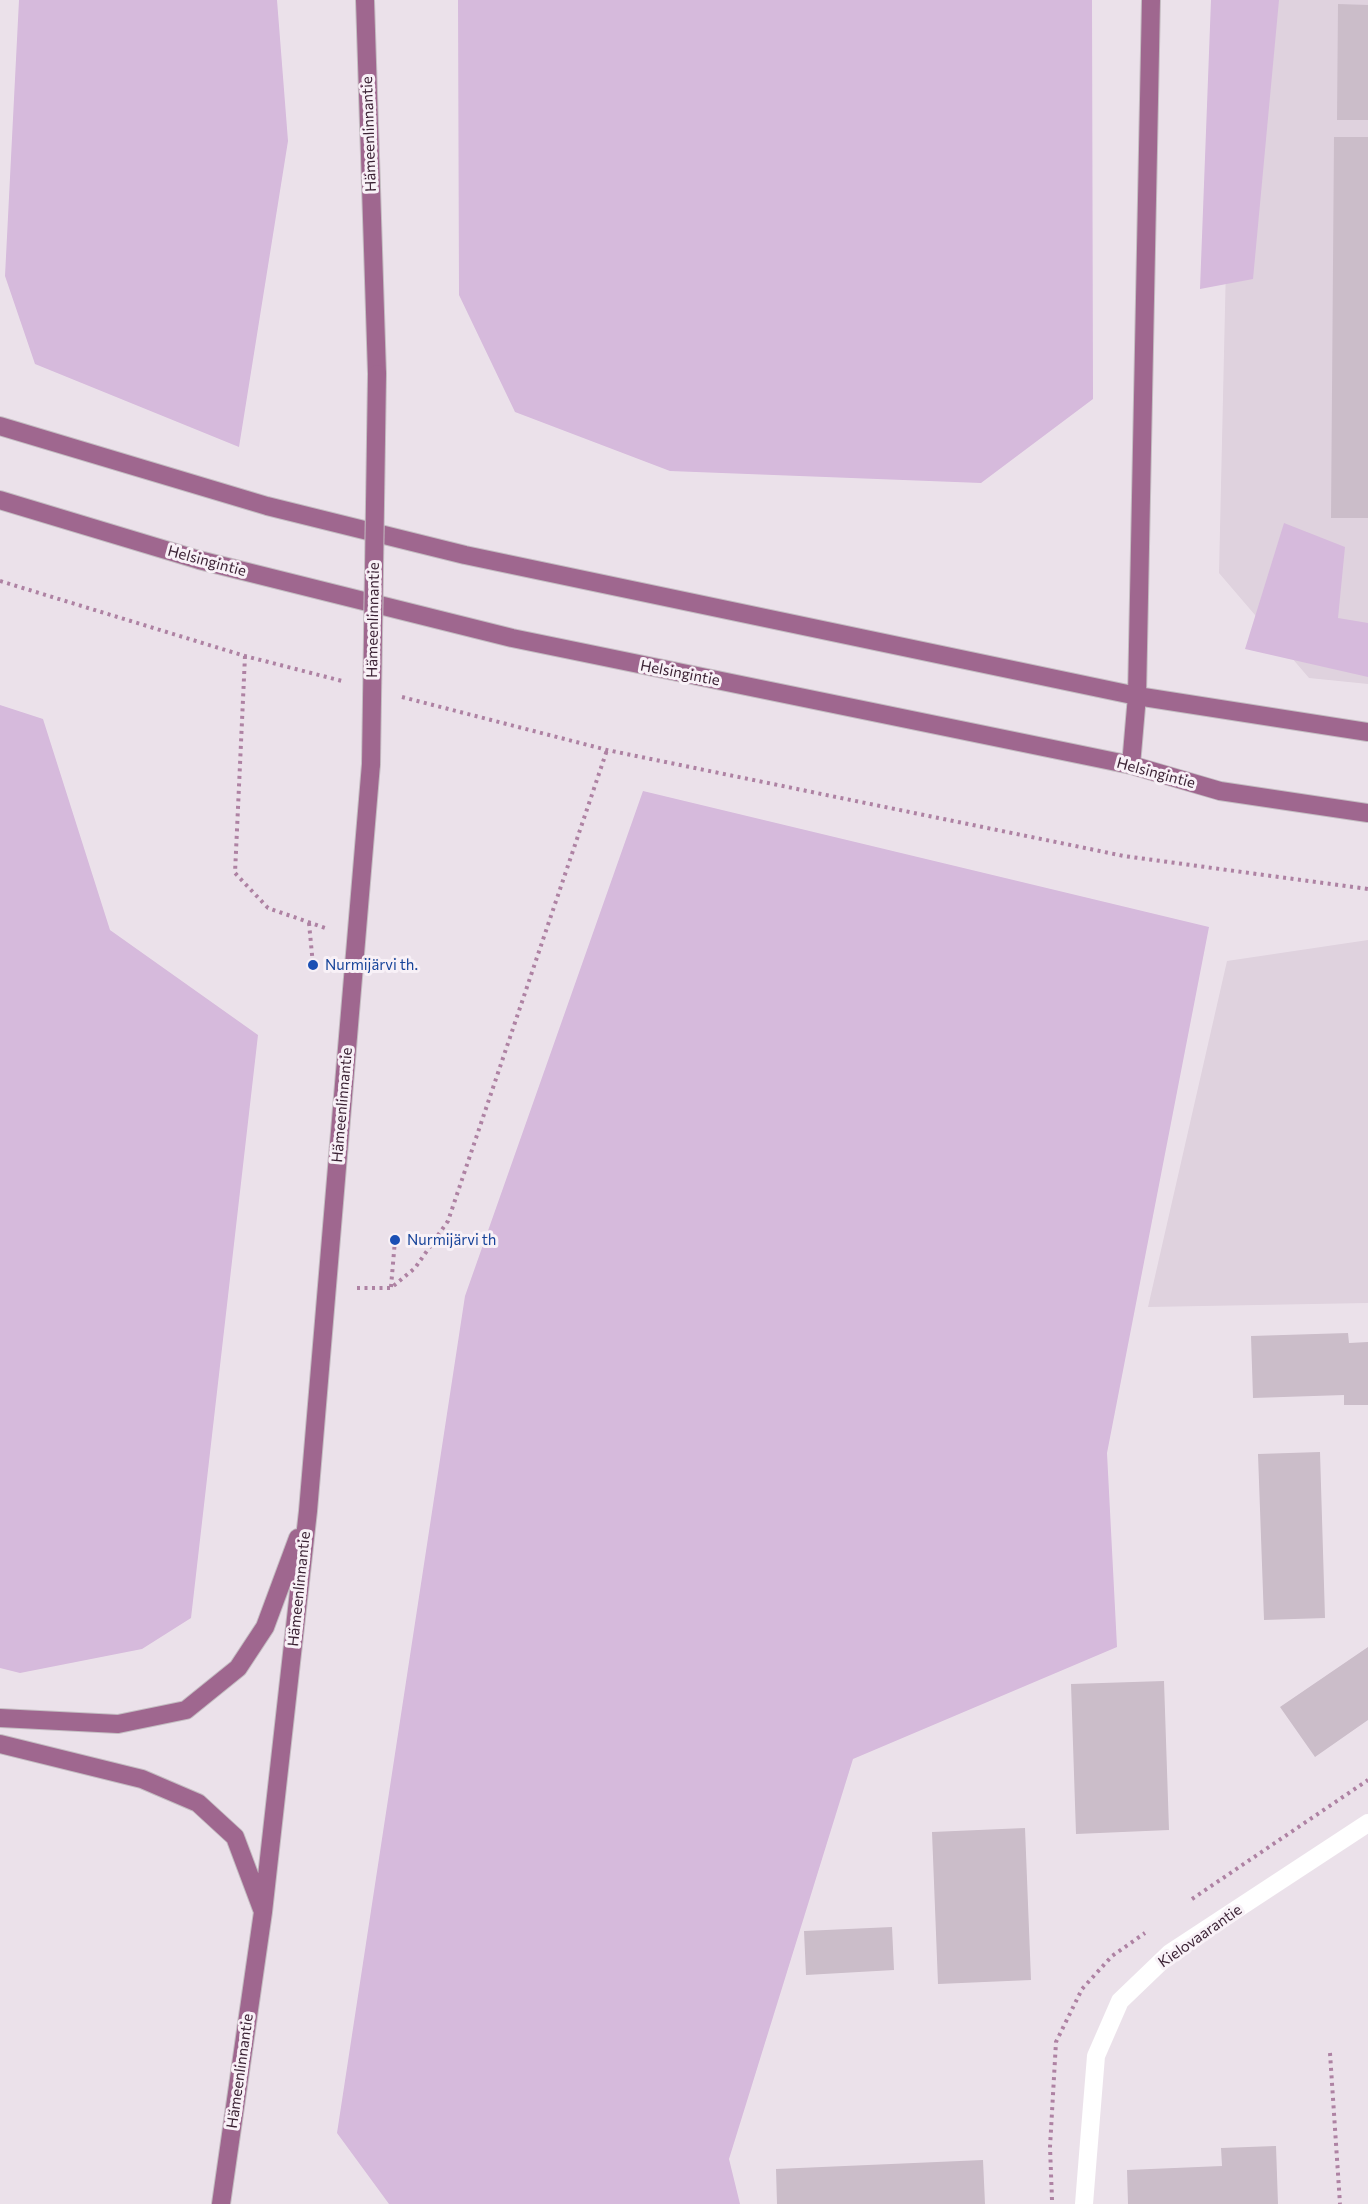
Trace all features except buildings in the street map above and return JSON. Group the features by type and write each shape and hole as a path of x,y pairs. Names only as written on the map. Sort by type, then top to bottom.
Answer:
{"main road":[{"name":"Hämeenlinnantie","path":"221,2204 263,1912 308,1511 371,764 377,374 365,0"},
{"path":"1131,765 1137,696 1151,0"},
{"path":"0,426 267,506 465,555 1137,696 1368,732"},
{"name":"Helsingintie","path":"0,500 199,560 512,638 1131,765 1220,790 1368,813"},
{"path":"0,1718 118,1724 186,1710 238,1668 265,1627 308,1511"},
{"path":"0,1744 142,1779 198,1803 235,1837 263,1912"}],"street":[{"name":"Kielovaarantie","path":"1084,2204 1096,2056 1120,2001 1170,1953 1368,1822"}],"path":[{"path":"0,581 245,656 347,682"},
{"path":"245,656 235,873 268,908 357,938"},
{"path":"392,694 607,750 1124,856 1368,890"},
{"path":"326,1288 391,1288 415,1268 448,1221 607,750"},
{"path":"309,923 313,965"},
{"path":"391,1288 395,1240"},
{"path":"1330,2053 1340,2204"}],"shaded area":[{"path":"19,0 277,0 288,141 239,447 35,364 5,276"},
{"path":"458,0 1092,0 1093,399 981,483 670,471 515,412 459,295"},
{"path":"1211,0 1279,0 1253,279 1200,289"},
{"path":"1232,0 1368,0 1368,684 1309,678 1219,573"},
{"path":"1284,523 1345,547 1338,618 1368,623 1368,677 1245,649"},
{"path":"0,705 43,719 110,930 258,1035 191,1618 142,1649 20,1673 0,1668"},
{"path":"643,791 1209,927 1107,1453 1117,1647 853,1759 729,2159 740,2204 389,2204 337,2133 465,1296"},
{"path":"1368,940 1368,1303 1148,1307 1227,961"}],"place":[{"name":"Nurmijärvi th.","path":"313,965"},
{"name":"Nurmijärvi th","path":"395,1240"}]}
